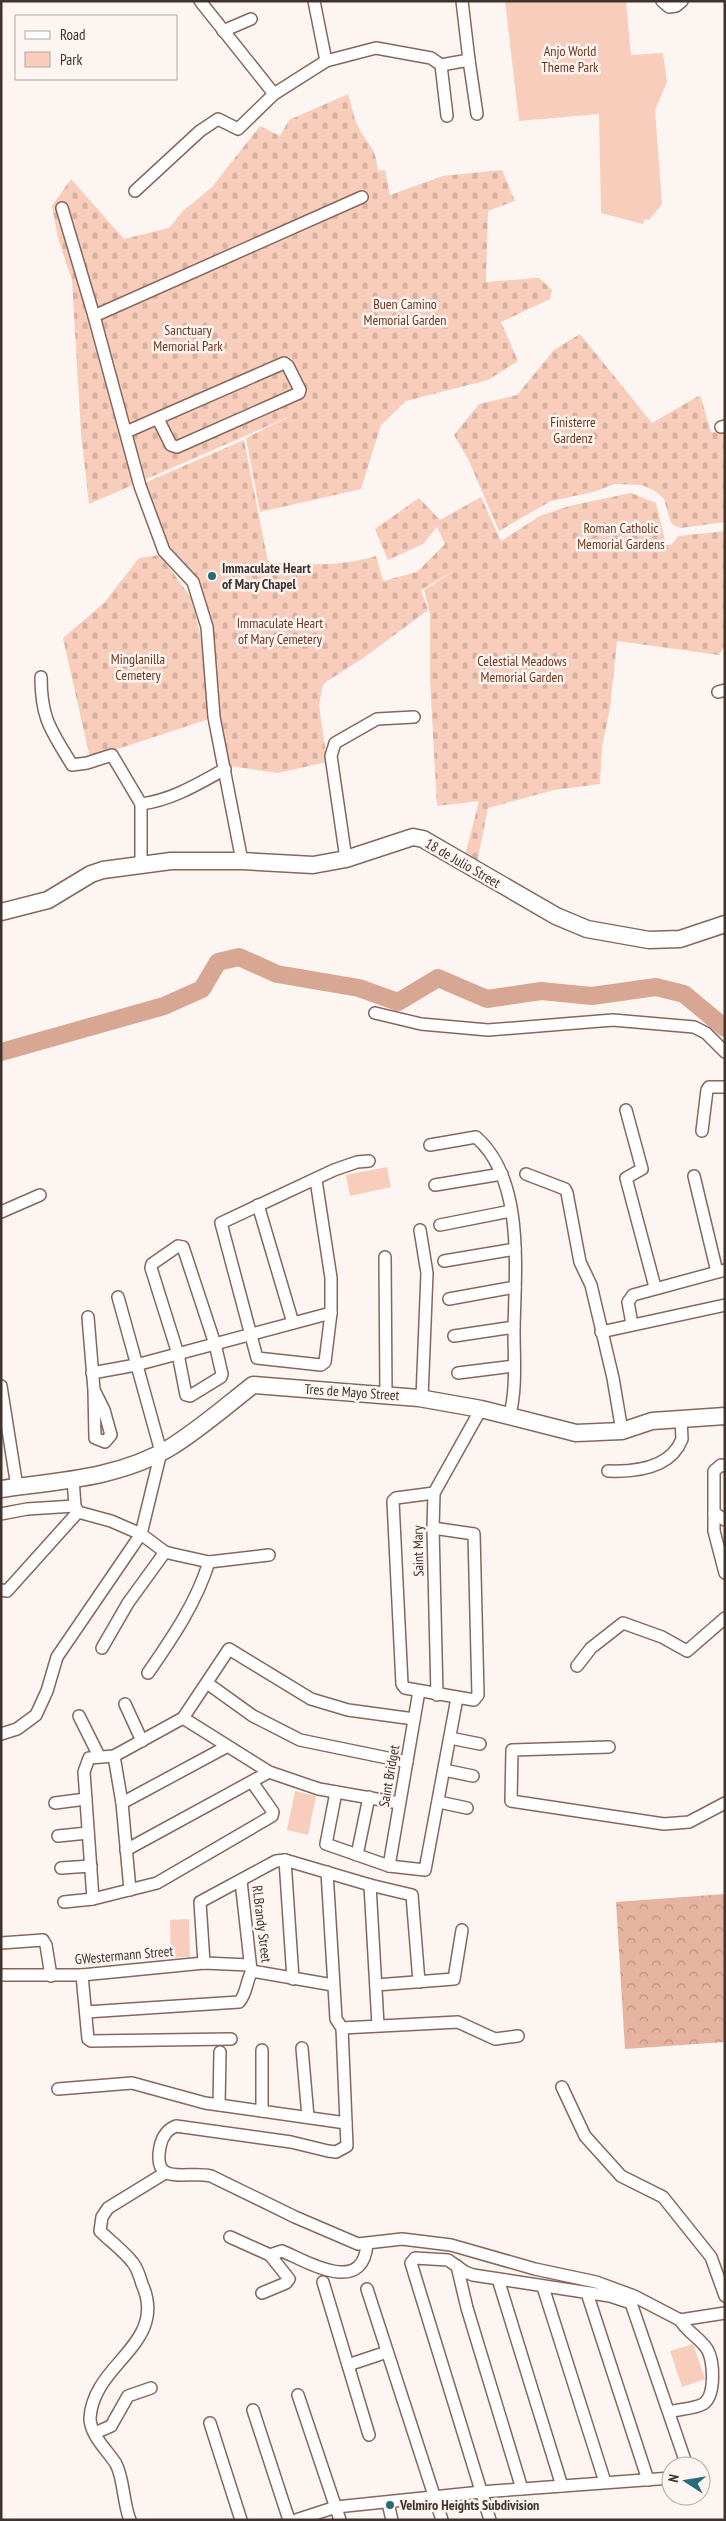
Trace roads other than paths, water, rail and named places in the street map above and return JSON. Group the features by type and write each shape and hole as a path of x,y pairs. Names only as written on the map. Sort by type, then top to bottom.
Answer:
{"street":[{"path":"200,1 274,94"},
{"path":"314,1 326,61"},
{"path":"462,1 477,114"},
{"path":"662,1 669,7 676,6 682,1"},
{"path":"223,31 251,19"},
{"path":"135,191 200,132 220,119 238,129 274,94 326,61 376,48 431,58 441,65 469,60"},
{"path":"441,65 447,116"},
{"path":"94,316 362,197"},
{"path":"62,208 94,316 140,486 164,551 193,582 207,627 214,717 242,861"},
{"path":"126,432 284,363 288,366 300,390 298,393 177,447 171,445 158,419"},
{"path":"41,677 41,700 47,724 72,765 87,763 112,755 141,804 140,864"},
{"path":"346,859 331,756 335,743 377,719 414,717"},
{"path":"141,804 159,802 176,795 225,769"},
{"name":"18 de Julio Street","path":"1,912 48,900 91,874 103,870 140,864 242,861 313,865 346,859 413,837 423,839 556,916 587,929 649,940 680,939 725,924"},
{"path":"375,1013 421,1024 488,1030 613,1020 694,1028 706,1033 725,1052"},
{"path":"702,1131 706,1090 709,1087 725,1087"},
{"path":"626,1110 642,1169 626,1178 655,1287"},
{"path":"430,1145 476,1137 486,1146 502,1174 511,1211 515,1248 513,1404 509,1418"},
{"path":"316,1180 331,1278 331,1313 324,1362 321,1365 257,1358 221,1224 222,1221 357,1162 370,1162"},
{"path":"435,1185 502,1174"},
{"path":"526,1174 565,1189 567,1193 580,1262 591,1285 622,1431"},
{"path":"632,1324 628,1302 633,1295 655,1287 721,1271 694,1176"},
{"path":"1,1212 40,1195"},
{"path":"258,1205 293,1323"},
{"path":"440,1224 511,1211"},
{"path":"420,1230 427,1273 422,1398"},
{"path":"178,1246 183,1246 215,1344 221,1378 190,1396 186,1395 178,1354 151,1266 178,1246"},
{"path":"444,1261 515,1248"},
{"path":"385,1258 386,1395"},
{"path":"449,1299 515,1287"},
{"path":"1,1734 17,1729 36,1715 47,1691 57,1657 140,1534 161,1452 118,1297"},
{"path":"602,1332 725,1305"},
{"path":"92,1373 136,1365 331,1313"},
{"path":"88,1317 94,1390"},
{"path":"454,1336 514,1327"},
{"path":"458,1373 514,1366"},
{"name":"Tres de Mayo Street","path":"9,1488 88,1478 161,1452 201,1425 253,1385 422,1398 479,1414 509,1418 576,1433 622,1431 652,1422 725,1416"},
{"path":"1,1386 9,1488"},
{"name":"Saint Mary","path":"437,1695 432,1528 434,1494 479,1414"},
{"path":"608,1470 645,1469 666,1459 680,1444 681,1420"},
{"path":"725,1466 721,1465 714,1471 714,1531 725,1573"},
{"path":"1,1590 7,1591 77,1509 74,1479"},
{"path":"432,1528 474,1534 478,1695 474,1700 419,1692 405,1688 402,1684 393,1500 396,1498 434,1494"},
{"path":"1,1514 27,1509 77,1509 140,1534 165,1552 209,1562 269,1555"},
{"path":"714,1513 725,1520"},
{"path":"102,1648 128,1603 165,1552"},
{"path":"148,1673 184,1620 201,1586 209,1562"},
{"path":"577,1666 591,1648 623,1623 662,1637 687,1651 725,1618"},
{"path":"93,1899 86,1799 86,1764 90,1758 114,1756 183,1718 227,1650 231,1649 270,1676 311,1699 348,1710 414,1719"},
{"path":"207,1683 253,1716 300,1740 407,1762"},
{"name":"Saint Bridget","path":"389,1866 419,1692"},
{"path":"336,1792 325,1842 327,1845 389,1866 426,1870 457,1698"},
{"path":"125,1704 142,1741"},
{"path":"78,1716 99,1756"},
{"path":"183,1718 226,1747 269,1772 319,1789 399,1803"},
{"path":"450,1738 480,1744"},
{"path":"122,1803 226,1747"},
{"path":"609,1747 512,1750 512,1801 664,1824 690,1822 725,1803"},
{"path":"114,1756 122,1803 130,1890"},
{"path":"444,1770 473,1776"},
{"path":"126,1850 269,1772"},
{"path":"64,1902 93,1899 157,1883 272,1816 273,1812 252,1782"},
{"path":"357,1855 369,1797"},
{"path":"55,1803 86,1799"},
{"path":"439,1802 467,1808"},
{"path":"58,1836 88,1833"},
{"path":"285,1860 293,1979"},
{"path":"204,1963 200,1902 276,1861 285,1860 370,1886 410,1894 413,1898 419,1982"},
{"path":"61,1868 91,1866"},
{"path":"327,1872 336,2020 342,2028 347,2146 336,2152 291,2142 176,2126 170,2129 162,2139 158,2159 159,2166 165,2173 178,2176 200,2173 212,2176 295,2217 358,2244 402,2239 451,2245 535,2269 596,2282 634,2296 680,2320 684,2327 706,2347 713,2364 710,2396 704,2404 669,2412"},
{"name":"RLBrandy Street","path":"241,1881 251,1968"},
{"path":"370,1886 378,2025"},
{"path":"376,1985 455,1978 462,1930"},
{"path":"1,1943 43,1940 46,1945 51,1976"},
{"name":"GWestermann Street","path":"1,1975 82,1975 204,1963 251,1968 293,1979 333,1985"},
{"path":"86,2012 239,2002 244,1997 251,1968"},
{"path":"82,1975 88,2039 92,2042 231,2039"},
{"path":"342,2028 458,2022 495,2039 518,2036"},
{"path":"302,2048 304,2051 308,2117"},
{"path":"262,2050 262,2111"},
{"path":"219,2105 220,2052"},
{"path":"58,2089 132,2083 219,2105 346,2123"},
{"path":"562,2087 585,2136 621,2176 663,2197 711,2257 725,2296"},
{"path":"130,2520 125,2507 117,2466 94,2432 90,2419 96,2392 113,2368 140,2339 147,2318 148,2296 134,2264 100,2231 102,2217 108,2208 165,2173"},
{"path":"230,2237 270,2255 288,2279 286,2283 262,2293"},
{"path":"270,2255 282,2251 325,2270 348,2272 363,2263 367,2244"},
{"path":"490,2520 411,2263 415,2258 428,2257 448,2260 465,2272 544,2287 610,2296 631,2304 684,2456"},
{"path":"457,2266 467,2308 522,2489"},
{"path":"498,2279 562,2486"},
{"path":"323,2282 369,2435"},
{"path":"544,2287 605,2482"},
{"path":"367,2289 442,2520"},
{"path":"587,2293 648,2480"},
{"path":"680,2320 725,2313"},
{"path":"348,2365 387,2352"},
{"path":"94,2432 111,2426 128,2396 151,2388"},
{"path":"298,2395 340,2520"},
{"path":"253,2410 289,2520"},
{"path":"210,2423 241,2520"},
{"path":"296,2520 336,2507 481,2492 661,2479"},
{"path":"388,2503 392,2520"}],"waterway":[{"path":"1,1052 164,1006 202,989 218,962 239,957 277,974 359,988 398,1002 438,978 487,999 541,991 592,996 656,987 684,994 725,1028"}],"place":[{"name":"Immaculate Heart of Mary Chapel","path":"212,576"},
{"name":"Velmiro Heights Subdivision","path":"390,2505"}],"park label":[{"name":"Anjo World Theme Park","path":"570,59"},
{"name":"Buen Camino Memorial Garden","path":"405,312"},
{"name":"Sanctuary Memorial Park","path":"188,338"},
{"name":"Finisterre Gardenz","path":"573,430"},
{"name":"Roman Catholic Memorial Gardens","path":"621,536"},
{"name":"Immaculate Heart of Mary Cemetery","path":"280,632"},
{"name":"Minglanilla Cemetery","path":"138,668"},
{"name":"Celestial Meadows Memorial Garden","path":"522,670"}]}
